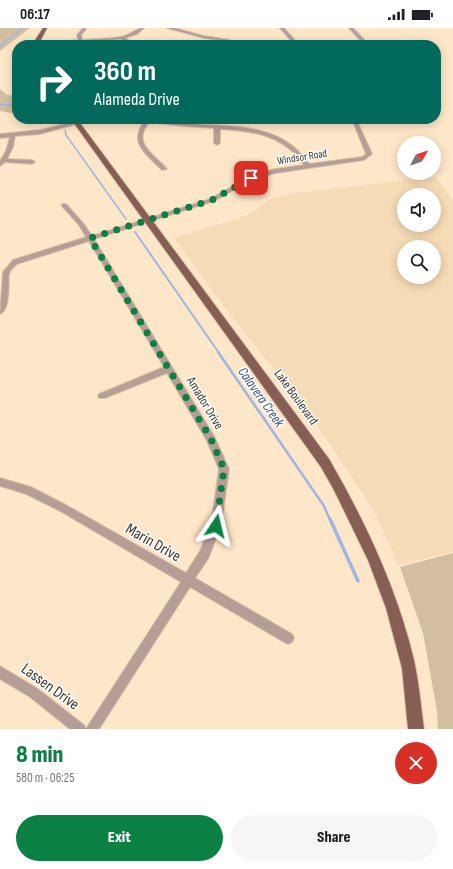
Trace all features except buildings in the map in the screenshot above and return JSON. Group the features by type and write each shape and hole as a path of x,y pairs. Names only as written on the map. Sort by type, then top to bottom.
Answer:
{"main road":[{"path":"39,40 45,28"},
{"name":"Lake Boulevard","path":"77,124 324,464 354,514 370,548 398,626 407,661 416,729"}],"street":[{"path":"105,40 122,38 136,33 142,28"},
{"path":"169,28 204,37 228,40"},
{"path":"282,28 293,40"},
{"path":"351,28 362,40"},
{"path":"80,40 79,35 84,29"},
{"path":"0,136 48,130 66,124"},
{"path":"143,124 140,131 140,142 164,169"},
{"path":"172,124 250,130 279,140 291,146 307,166"},
{"name":"Windsor Road","path":"0,311 7,286 6,272 15,262 212,200 251,178 276,171 364,158 369,154 356,124"},
{"path":"217,127 217,143"},
{"path":"2,162 12,146 13,135"},
{"path":"2,162 32,162"},
{"name":"Amador Drive","path":"64,205 81,224 90,238 211,439 224,469 216,526 204,555 92,729"},
{"path":"102,396 168,369"},
{"name":"Marin Drive","path":"0,482 28,490 63,508 288,638"},
{"name":"Lassen Drive","path":"0,672 34,693 80,729"}],"shaded area":[{"path":"0,28 30,28 14,40 12,40 12,42 0,51"},
{"path":"0,89 7,95 12,96 12,113 0,111"},
{"path":"409,180 437,180 453,200 453,552 397,565 392,549 372,508 315,422 222,304 174,238 234,220 254,212 269,200 287,194"},
{"path":"453,553 453,729 438,729 437,711 423,633 400,567"}],"waterway":[{"name":"Calavera Creek","path":"0,46 22,28"},
{"name":"Calavera Creek","path":"0,104 12,105"},
{"name":"Calavera Creek","path":"65,130 66,135 126,219"},
{"name":"Calavera Creek","path":"135,232 219,353"},
{"name":"Calavera Creek","path":"218,352 324,506 330,520"},
{"name":"Calavera Creek","path":"330,519 358,581"}],"route":[{"path":"216,526 224,469 211,439 90,238 212,200 251,178"}]}
